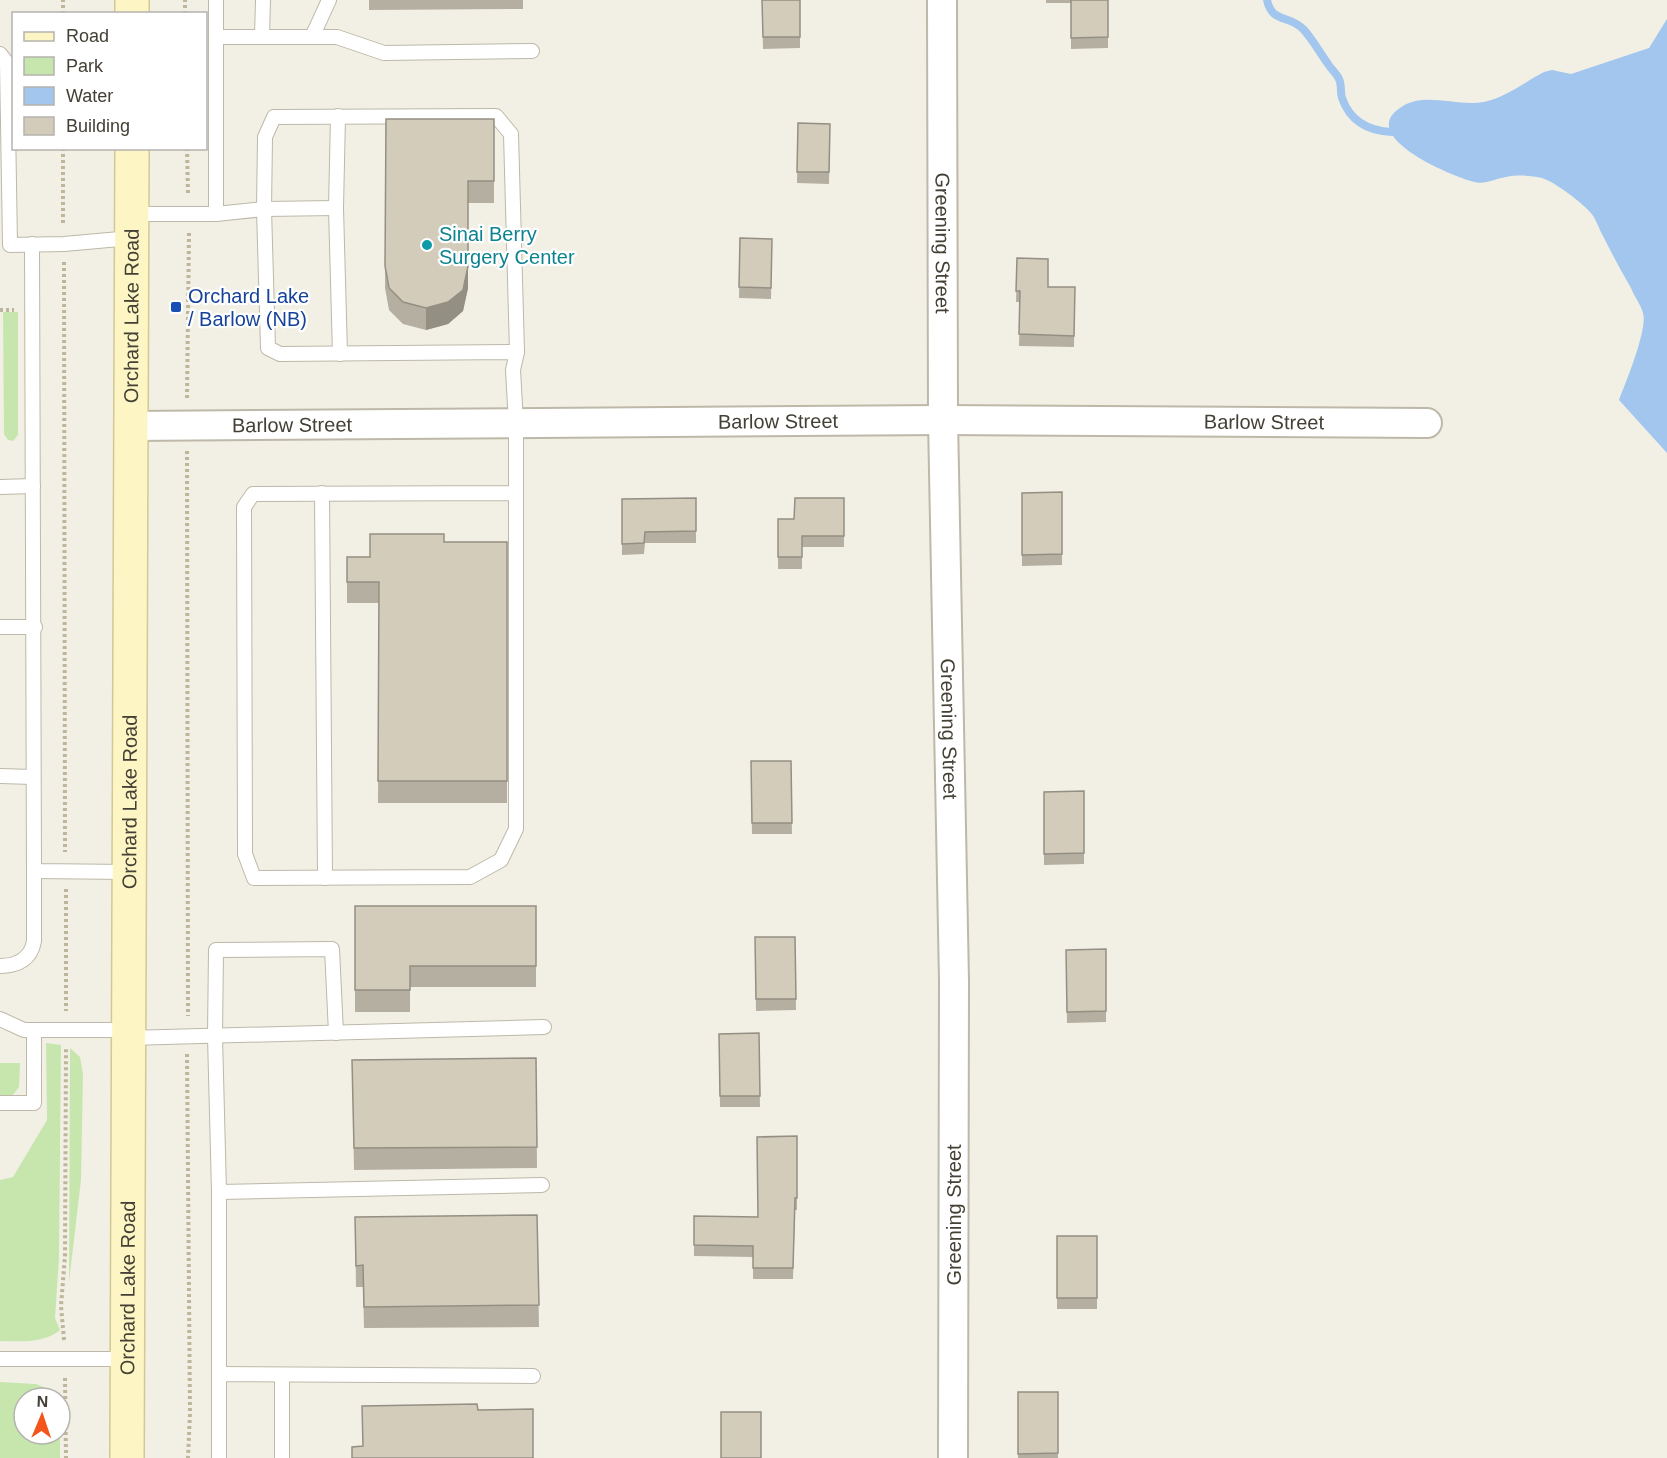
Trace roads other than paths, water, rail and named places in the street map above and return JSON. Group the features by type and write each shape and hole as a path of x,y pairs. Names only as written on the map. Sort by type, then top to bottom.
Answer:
{"main road":[{"name":"Orchard Lake Road","path":"127,1458 132,150"}],"street":[{"name":"Greening Street","path":"942,0 943,420 954,981 953,1458"},
{"name":"Barlow Street","path":"130,426 943,420 1427,423"}],"lane":[{"path":"216,0 216,214"},
{"path":"262,36 263,0"},
{"path":"312,37 329,0"},
{"path":"216,37 337,37 384,53 532,51"},
{"path":"0,54 7,63 5,248 32,244 64,244 131,226 189,214 336,208"},
{"path":"338,116 336,208 340,354"},
{"path":"516,493 253,494 244,507 245,854 254,878 470,877 501,860 516,829 516,493 516,423 513,370 517,352 511,134 496,116 274,117 265,137 264,210 268,348 280,354 517,352"},
{"path":"0,966 9,966 22,961 32,951 34,941 35,627 32,244"},
{"path":"0,487 33,486"},
{"path":"322,494 325,878"},
{"path":"0,627 35,627"},
{"path":"0,776 33,777"},
{"path":"34,871 129,872"},
{"path":"219,1458 216,950 332,949 336,1033"},
{"path":"0,1019 24,1030 187,1036 544,1027"},
{"path":"0,1103 34,1103 34,1030"},
{"path":"219,1192 542,1185"},
{"path":"0,1359 127,1359"},
{"path":"219,1374 533,1376"},
{"path":"282,1375 282,1458"}],"water":[{"path":"1667,19 1667,453 1619,400 1639,343 1644,321 1643,313 1592,214 1568,193 1542,178 1514,176 1480,183 1444,171 1410,152 1397,141 1390,129 1391,117 1403,106 1412,102 1432,100 1484,102 1508,93 1544,72 1552,70 1571,74 1649,48"}],"waterway":[{"path":"1267,0 1273,13 1299,25 1310,38 1338,77 1345,106 1355,119 1375,130 1392,132"}],"place":[{"name":"Sinai Berry Surgery Center","path":"427,245"},
{"name":"Orchard Lake / Barlow (NB)","path":"176,307"}]}
